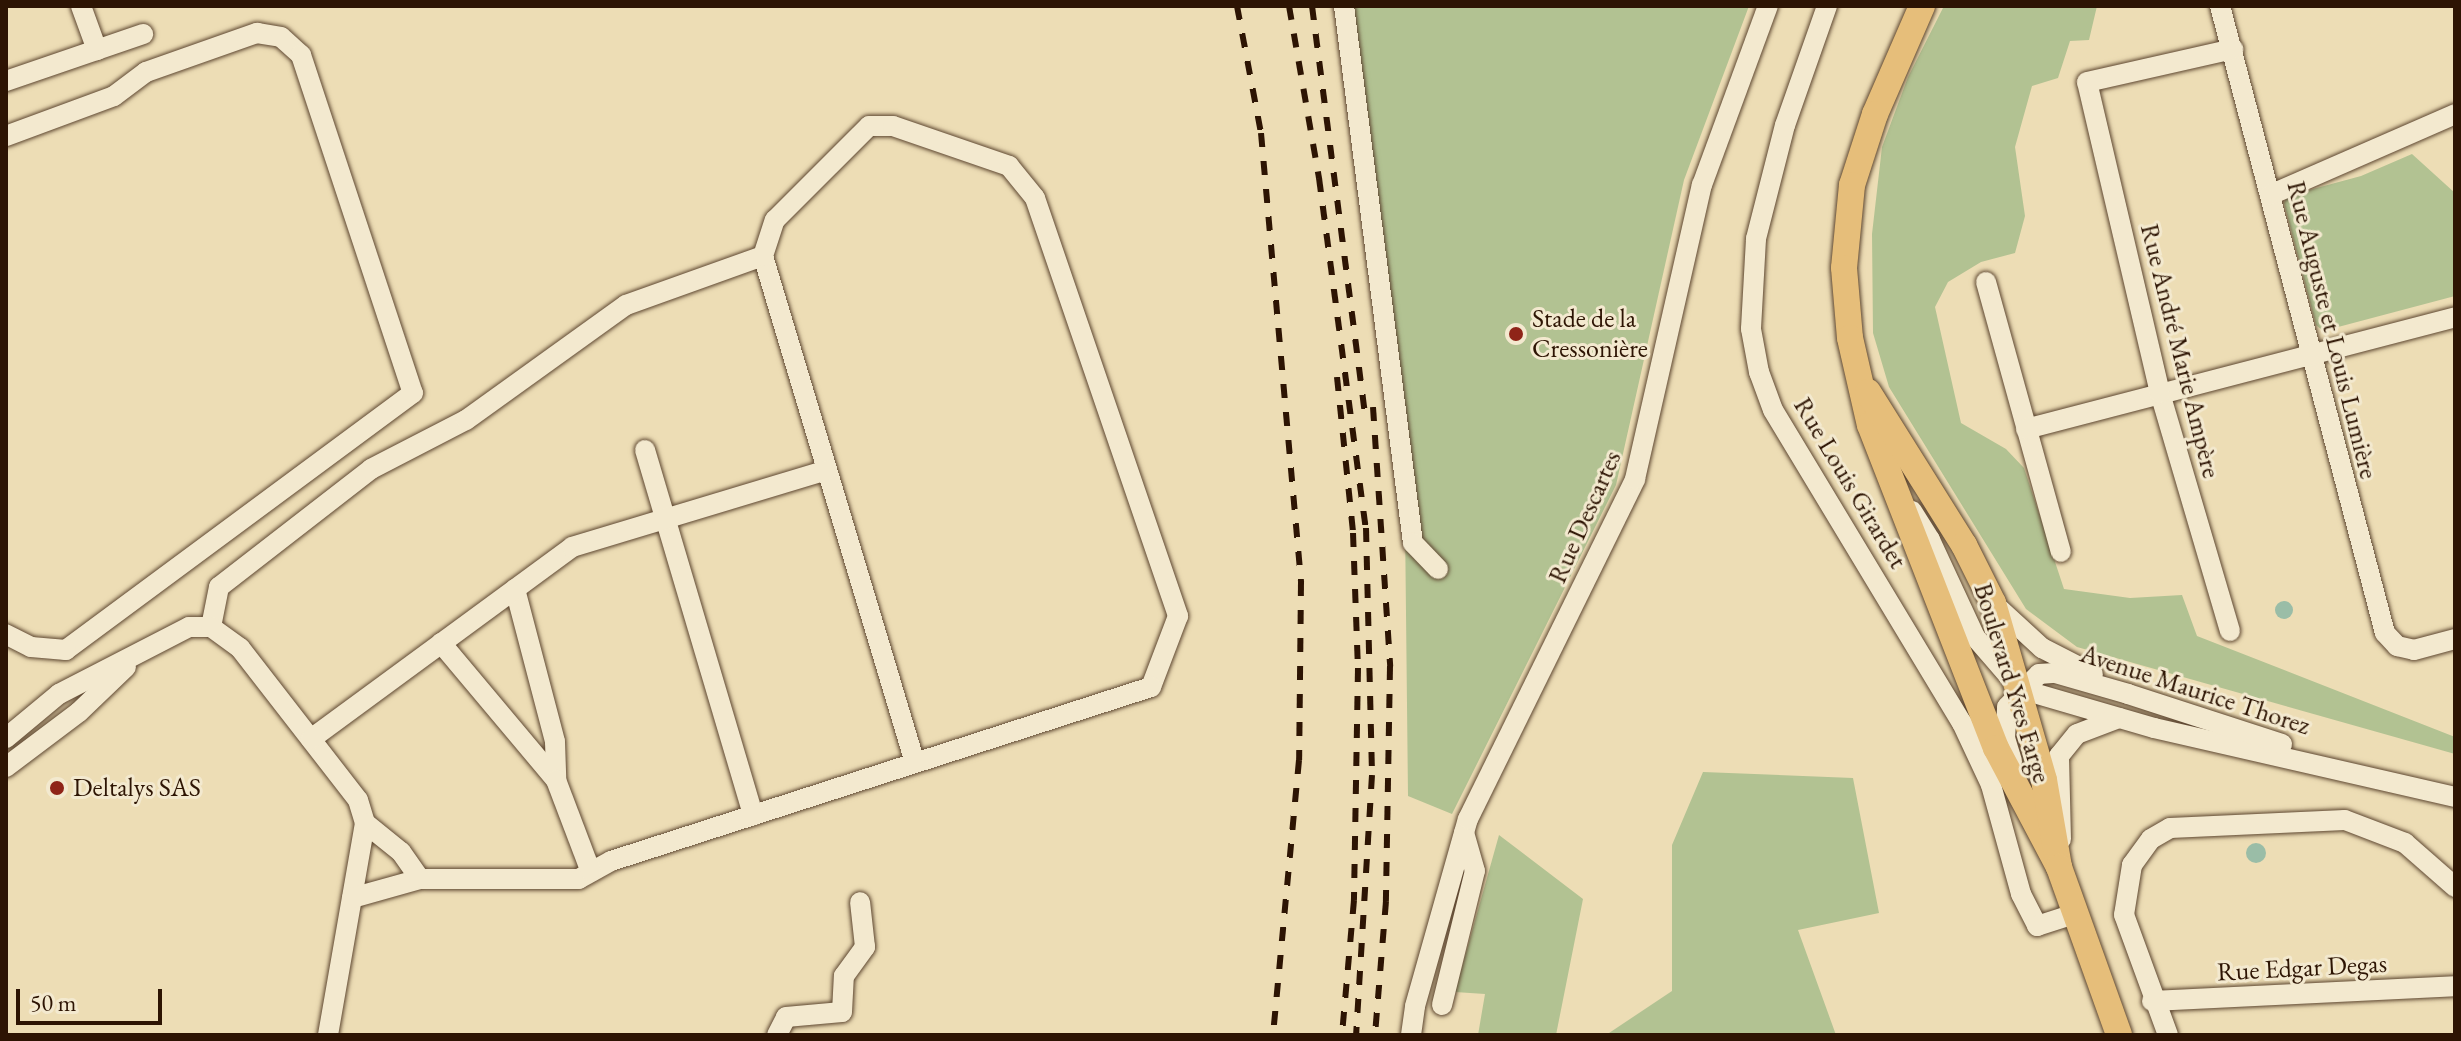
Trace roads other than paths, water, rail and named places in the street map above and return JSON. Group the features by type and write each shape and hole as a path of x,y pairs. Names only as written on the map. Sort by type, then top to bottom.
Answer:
{"main road":[{"name":"Boulevard Yves Farge","path":"1922,6 1875,114 1852,185 1845,295 1870,425 1996,748 2059,867"},
{"name":"Boulevard Yves Farge","path":"1864,385 1964,545 1993,603 2044,780 2059,867 2113,1029"}],"street":[{"path":"81,6 97,50"},
{"path":"1344,6 1413,543 1438,569"},
{"name":"Rue Descartes","path":"1411,1035 1464,833 1635,479 1702,185 1768,6"},
{"name":"Rue Louis Girardet","path":"1827,6 1785,125 1756,239 1751,329 1759,372 1773,410 1962,723 1991,785 2021,894 2037,926 2074,914"},
{"name":"Rue Auguste et Louis Lumière","path":"2220,6 2309,355 2385,633 2397,646 2414,650 2455,639"},
{"path":"6,136 114,96 146,72 257,33 281,37 301,55 413,393 66,650 31,647 6,634"},
{"path":"6,81 143,34"},
{"name":"Rue André Marie Ampère","path":"2230,631 2160,393 2087,82 2233,49"},
{"path":"2270,195 2455,114"},
{"path":"352,898 420,879 579,879 611,861 1151,687 1178,616 1035,198 1009,166 893,126 869,126 775,220 763,256 915,763"},
{"path":"211,627 219,587 371,469 466,420 626,305 763,256"},
{"path":"1986,282 2061,552"},
{"path":"2026,429 2455,317"},
{"path":"645,450 753,815"},
{"path":"311,739 572,547 827,470"},
{"path":"1896,488 1930,540 1975,637 2020,689 2007,707 2005,738 2027,811"},
{"path":"515,589 555,742 556,780"},
{"path":"1993,603 2042,648 2171,706"},
{"path":"6,738 59,694 189,627 211,627 240,648 358,800 365,823 328,1035"},
{"path":"441,643 556,780 591,872"},
{"path":"6,767 79,712 143,650"},
{"name":"Avenue Maurice Thorez","path":"2020,689 2039,674 2055,673 2171,706 2357,771"},
{"name":"Avenue Maurice Thorez","path":"2020,689 2119,718 2357,771 2455,797"},
{"path":"2059,867 2063,808 2059,756 2077,734 2119,718"},
{"path":"2168,1035 2152,1001 2124,915 2132,865 2151,839 2170,828 2345,820 2405,843 2455,887"},
{"path":"365,823 401,852 420,879"},
{"path":"1442,1005 1475,871 1464,833"},
{"path":"777,1035 786,1017 842,1012 844,976 865,947 860,902"},
{"name":"Rue Edgar Degas","path":"2152,1001 2455,986"}],"railway":[{"path":"1237,6 1261,133 1301,582 1299,760 1273,1035"},
{"path":"1289,6 1319,178 1366,528 1372,775 1356,1035"},
{"path":"1312,6 1366,422"},
{"path":"1337,377 1353,533 1358,668 1354,900 1342,1035"},
{"path":"1373,407 1390,666 1386,901 1375,1035"}],"place":[{"name":"Stade de la Cressonière","path":"1516,334"},
{"name":"Deltalys SAS","path":"57,788"}]}
